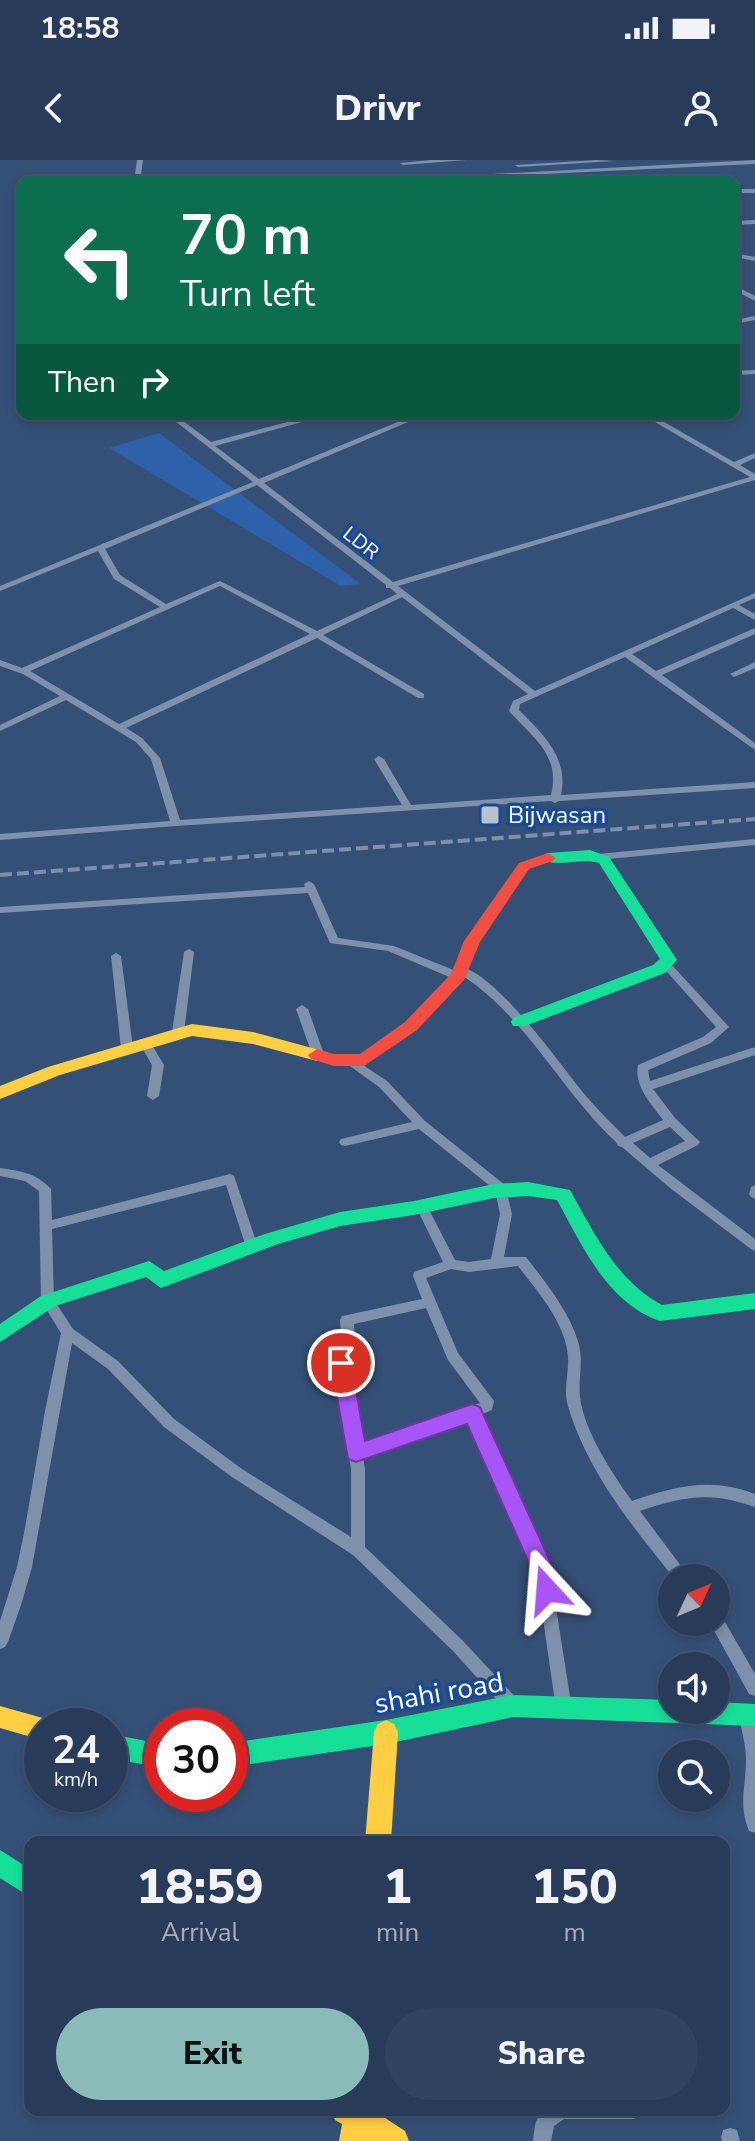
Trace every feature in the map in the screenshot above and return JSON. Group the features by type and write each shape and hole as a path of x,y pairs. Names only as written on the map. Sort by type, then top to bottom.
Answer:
{"street":[{"path":"403,162 464,160"},
{"path":"518,165 611,160"},
{"path":"628,160 635,169"},
{"path":"562,161 577,176"},
{"path":"501,176 755,162"},
{"name":"LDR","path":"178,420 534,695"},
{"path":"209,445 304,420"},
{"path":"0,589 409,420"},
{"path":"655,420 755,477"},
{"path":"734,465 755,455"},
{"path":"389,586 755,477"},
{"path":"101,549 117,577 166,607"},
{"path":"22,671 216,584 226,584 421,696"},
{"path":"121,727 401,595"},
{"path":"555,800 559,779 556,759 513,706 755,595"},
{"path":"733,605 755,617"},
{"path":"655,675 755,631"},
{"path":"625,653 755,747"},
{"path":"0,663 22,671 121,727 155,758 176,823"},
{"path":"734,674 755,665"},
{"path":"0,728 66,697"},
{"path":"379,759 409,809"},
{"path":"0,837 755,785"},
{"path":"354,1063 364,1060 411,1026 459,973 472,941 524,866 540,859 598,857 755,842"},
{"path":"598,857 604,860 668,954 666,965"},
{"path":"0,910 310,886 334,941 375,943 459,973 496,992 622,1143 755,1246"},
{"path":"178,1032 189,952"},
{"path":"116,956 136,1046 158,1065 153,1096"},
{"path":"519,1022 666,965"},
{"path":"648,1164 694,1142 671,1121 645,1087 642,1068 707,1040 723,1027 666,965"},
{"path":"302,1009 319,1057"},
{"path":"0,1093 178,1032 211,1030 354,1063 383,1084 421,1124 501,1188 506,1214 497,1263"},
{"path":"645,1087 755,1051"},
{"path":"622,1143 671,1121"},
{"path":"345,1142 421,1124"},
{"path":"0,1172 39,1182 47,1198 48,1301 68,1333 113,1365 169,1423 237,1473 358,1550 458,1646 513,1706"},
{"path":"47,1226 230,1179 251,1244"},
{"path":"0,1334 48,1301 149,1268 161,1280 238,1254 251,1244 329,1222 422,1207 501,1188 544,1189 563,1195 595,1247 645,1308 660,1313 755,1301"},
{"path":"422,1207 451,1264"},
{"path":"356,1453 487,1406 487,1401 453,1356 419,1276 451,1264 469,1267 521,1261 561,1322 574,1352 572,1391 575,1409 609,1478 673,1564"},
{"path":"358,1550 356,1453 342,1369 349,1370 347,1320 430,1302"},
{"path":"0,1642 26,1556 55,1385 68,1333"},
{"path":"472,1413 543,1570 564,1709"},
{"path":"631,1508 676,1492 696,1490 739,1493 755,1501"},
{"path":"725,1636 755,1689"},
{"name":"shahi road","path":"248,1752 386,1732 513,1706 751,1714"},
{"path":"751,1714 754,1759 750,1801 755,1825"},
{"path":"0,1717 24,1723"},
{"path":"378,1836 386,1732"},
{"path":"0,1863 24,1880"},
{"path":"353,2141 354,2116"},
{"path":"358,2116 395,2141"},
{"path":"542,2141 545,2121 553,2116"}],"shaded area":[{"path":"159,433 361,584 341,586 109,448"}],"railway":[{"path":"0,875 755,819"}],"traffic: fast":[{"path":"519,1022 659,969 669,960 604,860 590,855 548,858"},
{"path":"0,1334 48,1301 149,1268 161,1280 317,1225 511,1189 563,1195 615,1278 643,1304 660,1313 755,1301"},
{"path":"248,1752 386,1732 513,1706 755,1715"},
{"path":"128,1749 144,1753"},
{"path":"0,1863 24,1880"}],"traffic: slow":[{"path":"0,1093 54,1071 192,1030 253,1038 317,1055"},
{"path":"0,1717 24,1723"},
{"path":"378,1836 386,1732"},
{"path":"355,2116 395,2141"},
{"path":"353,2141 358,2116"}],"traffic: jam":[{"path":"317,1055 334,1060 364,1060 411,1026 458,976 472,941 524,866 548,858"}],"place":[{"name":"Bijwasan","path":"490,815"}],"route":[{"path":"341,1363 356,1453 472,1413 543,1570 547,1590"}]}
